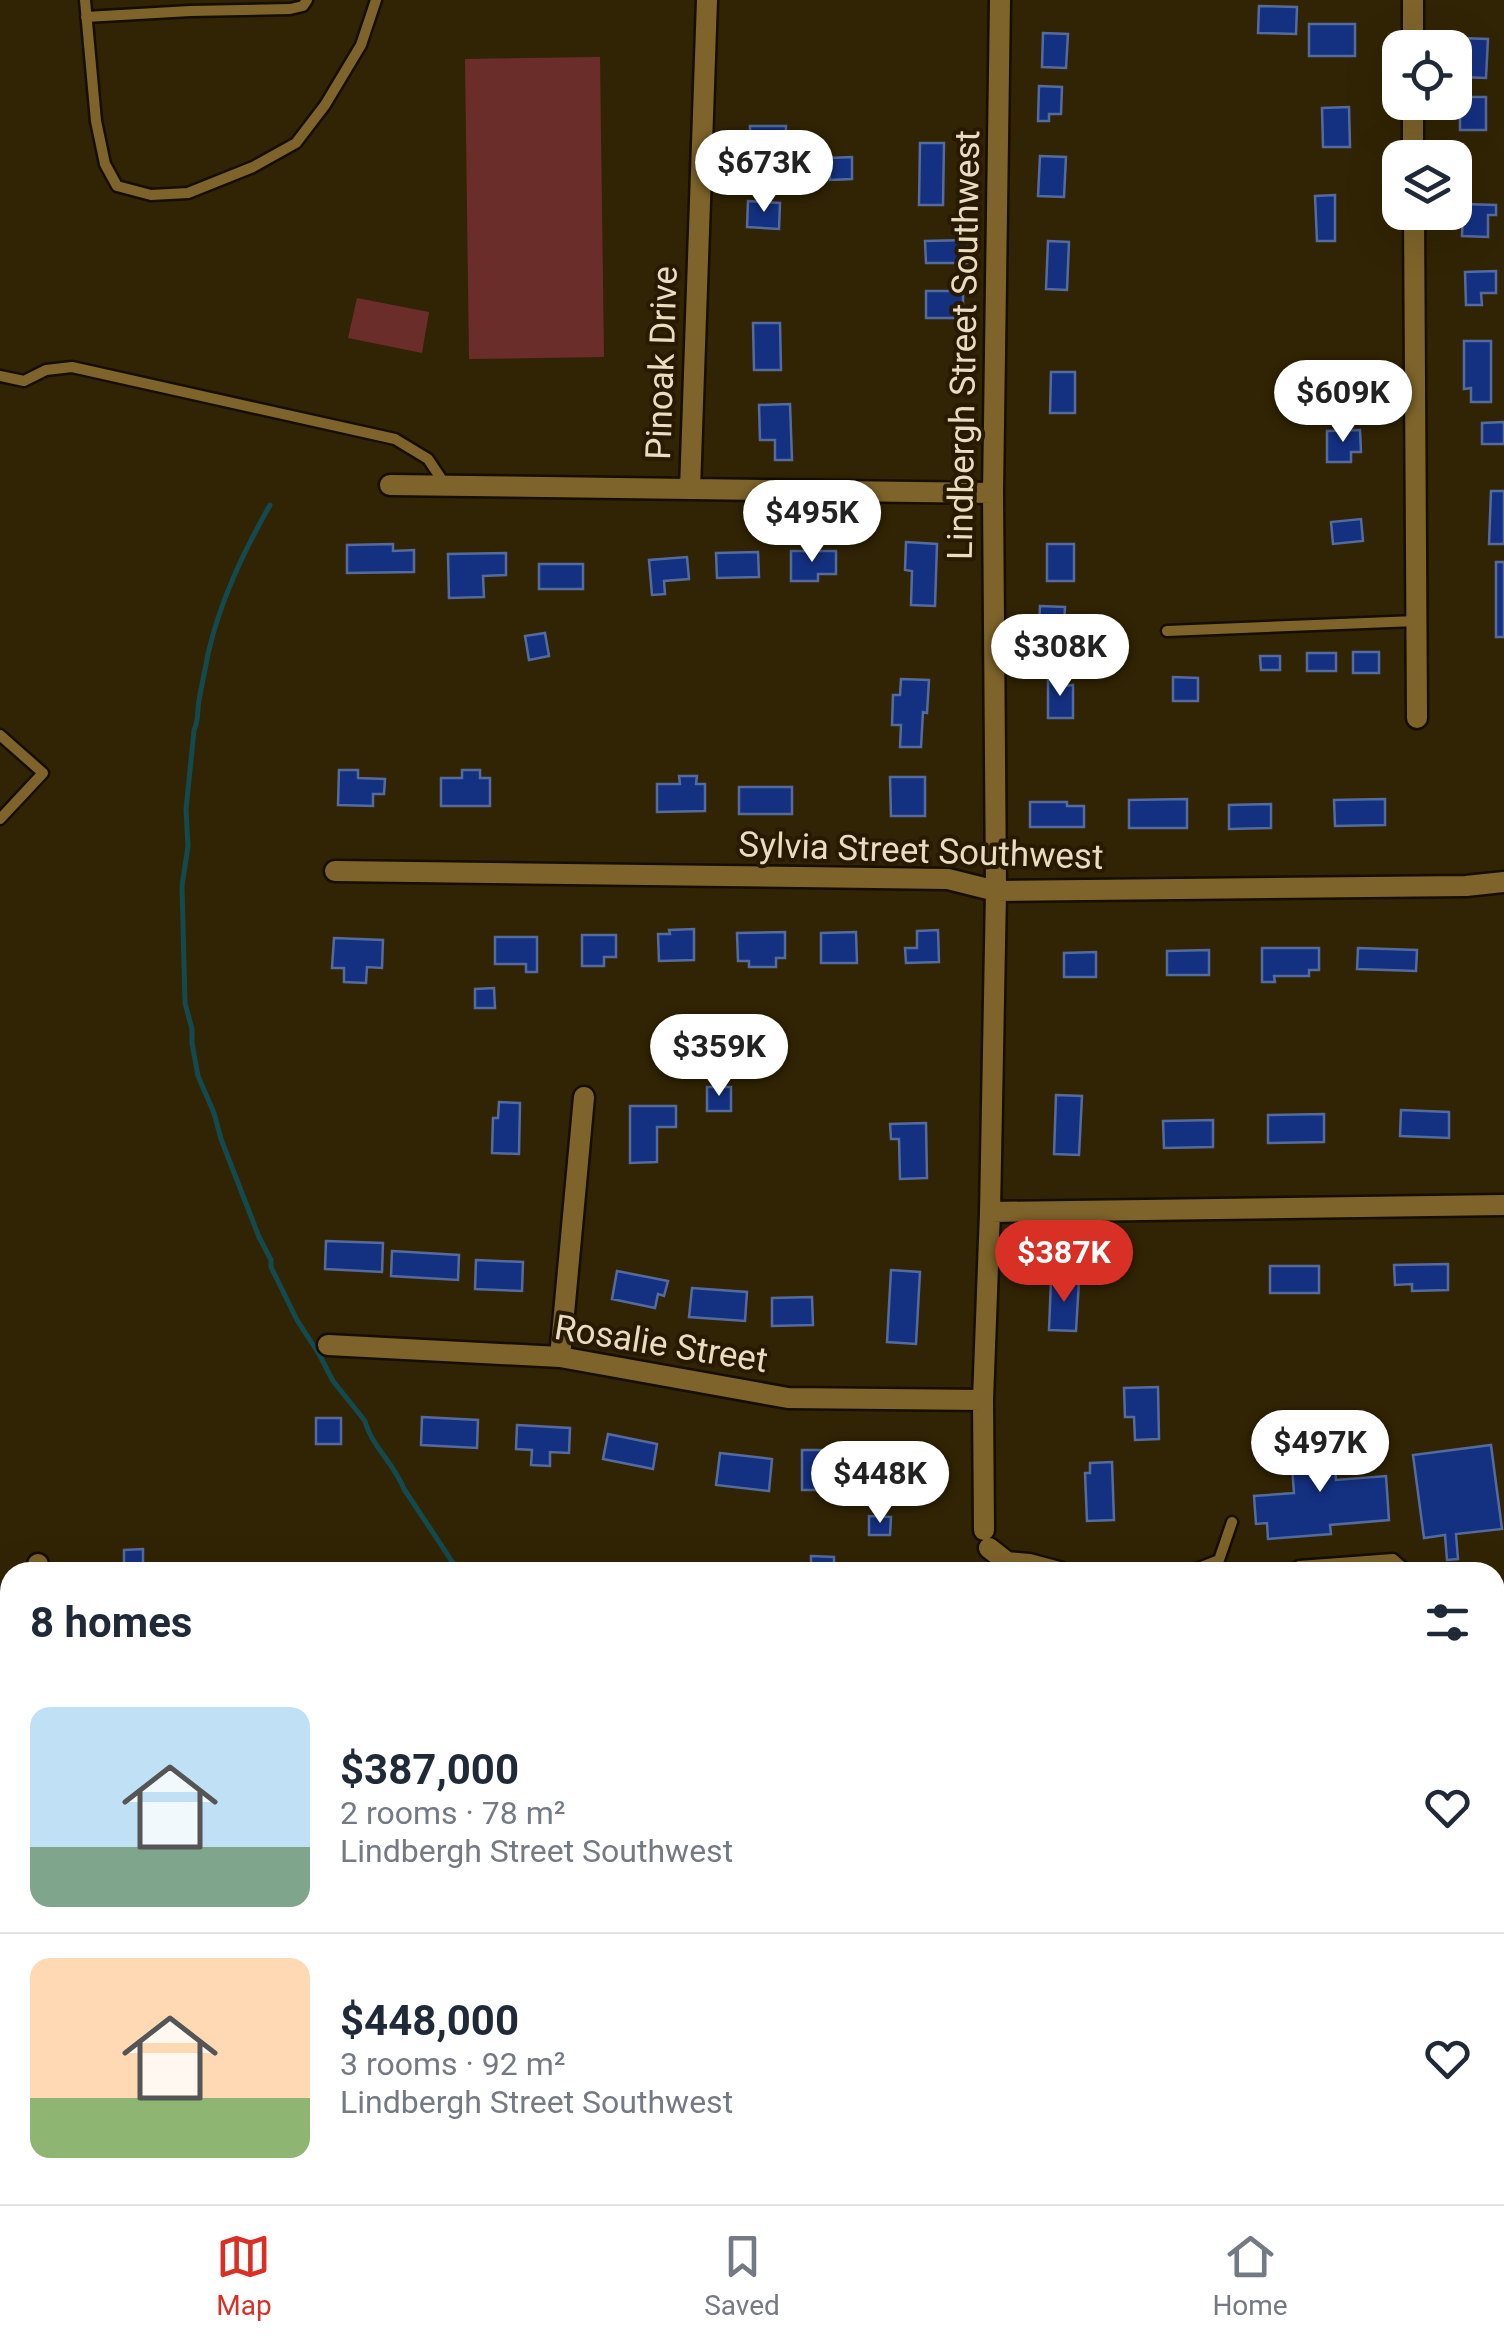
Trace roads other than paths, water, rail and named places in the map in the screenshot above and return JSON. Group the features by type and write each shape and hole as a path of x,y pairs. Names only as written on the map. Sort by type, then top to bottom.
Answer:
{"street":[{"name":"Pinoak Drive","path":"690,489 707,0"},
{"name":"Lindbergh Street Southwest","path":"1000,0 994,493 996,892 983,1400 986,1539 1008,1562"},
{"path":"1412,0 1413,30"},
{"path":"1414,230 1417,718"},
{"path":"390,485 994,493"},
{"name":"Sylvia Street Southwest","path":"335,871 948,879 996,892 1466,886 1504,882"},
{"path":"560,1358 584,1097"},
{"path":"990,1212 1504,1205"},
{"name":"Rosalie Street","path":"328,1345 560,1358 788,1398 983,1400"}],"lane":[{"path":"85,0 104,164 117,186 152,195 188,193 254,167 296,143 325,105 360,45 376,0"},
{"path":"86,17 290,10 303,6 306,0"},
{"path":"0,376 24,381 46,370 72,368 395,439 428,459 446,485"},
{"path":"1167,631 1416,622"},
{"path":"0,734 43,773 0,819"},
{"path":"1213,1562 1218,1560 1232,1522"},
{"path":"1352,1562 1396,1562"}],"waterway":[{"path":"270,505 219,615 199,700 182,886 185,1003 198,1076 271,1267 333,1381 365,1421 372,1438 452,1562"}]}
